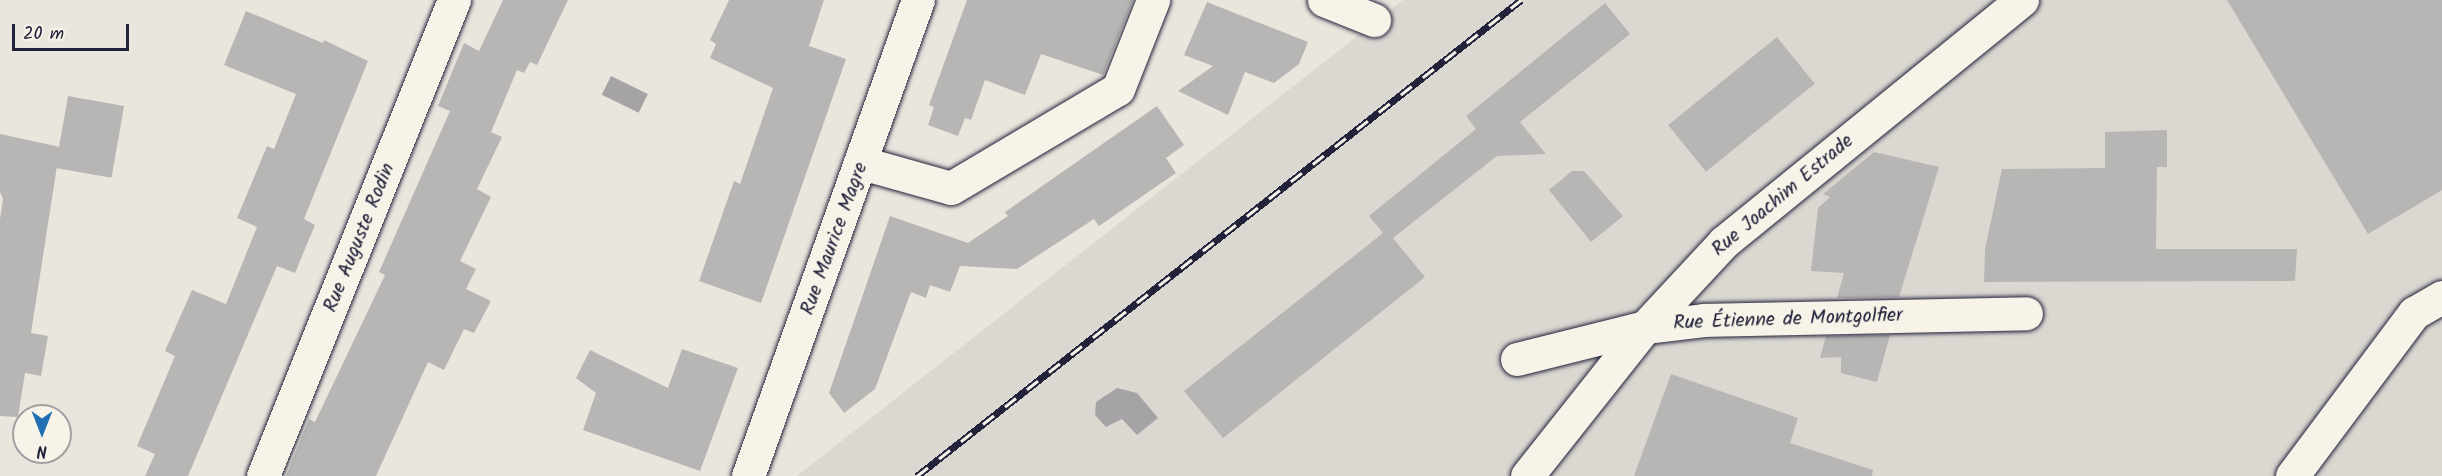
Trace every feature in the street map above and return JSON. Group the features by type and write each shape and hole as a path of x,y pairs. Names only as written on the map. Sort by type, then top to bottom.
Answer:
{"street":[{"name":"Rue Auguste Rodin","path":"263,476 454,0"},
{"name":"Rue Maurice Magre","path":"748,476 862,163 918,0"},
{"path":"862,163 951,188 1118,89 1153,0"},
{"path":"1324,0 1374,20"},
{"name":"Rue Joachim Estrade","path":"1527,476 1646,327 1724,242 2022,0"},
{"path":"2292,476 2414,313 2442,297"},
{"name":"Rue Étienne de Montgolfier","path":"1517,359 1646,327 1704,320 2026,313"}],"shaded area":[{"path":"1403,0 2442,0 2442,476 797,476"},
{"path":"611,76 648,94 639,113 602,95"},
{"path":"1117,388 1137,393 1158,418 1137,435 1122,419 1106,427 1095,415 1096,402"}],"building":[{"path":"503,0 568,0 537,65 530,62 524,73 517,70 491,132 502,137 477,189 491,197 460,261 476,269 466,289 491,301 474,333 464,329 444,370 428,362 376,476 286,476 309,419 315,422 385,275 379,272 450,111 438,106 464,43 479,51"},
{"path":"729,0 824,0 809,46 846,59 761,303 699,281 734,181 740,184 773,88 710,58 716,44 710,40"},
{"path":"967,0 1133,0 1103,75 1041,54 1025,95 985,80 971,120 965,118 958,136 928,125 934,107 929,105"},
{"path":"2227,0 2442,0 2442,190 2368,234"},
{"path":"1207,2 1308,42 1299,64 1274,83 1245,72 1228,115 1178,91 1213,66 1184,55"},
{"path":"1605,3 1630,34 1520,122 1546,154 1497,156 1393,238 1425,277 1223,438 1184,391 1383,233 1369,216 1476,129 1466,116"},
{"path":"246,11 323,43 324,40 368,61 304,219 315,225 295,273 277,266 188,476 145,476 155,454 137,446 175,356 165,351 192,290 226,304 257,227 237,218 267,146 274,149 296,94 224,65"},
{"path":"1777,37 1815,84 1706,172 1668,125"},
{"path":"68,96 124,106 111,178 55,168"},
{"path":"1157,106 1184,145 1166,158 1176,173 1099,226 1094,219 1017,269 960,266 950,292 930,285 926,298 911,292 875,389 844,413 829,393 890,216 968,243 1008,216 1005,212"},
{"path":"2167,130 2167,167 2157,167 2156,249 2297,249 2295,281 1984,282 1985,249 2002,169 2105,168 2105,132"},
{"path":"0,134 60,147 31,333 48,336 41,376 25,373 20,404 12,404 12,417 0,416 0,219 3,199 0,192"},
{"path":"1874,152 1939,167 1899,297 1837,298 1844,273 1811,271 1818,208 1830,197 1823,194"},
{"path":"1572,171 1584,171 1623,216 1591,242 1549,190"},
{"path":"1890,335 1877,382 1841,373 1841,357 1820,358 1826,336"},
{"path":"682,349 738,368 700,471 583,430 596,393 576,378 590,350 668,388"},
{"path":"1671,374 1798,418 1790,443 1873,470 1872,476 1634,476"}],"railway":[{"path":"917,476 1521,0"}]}
